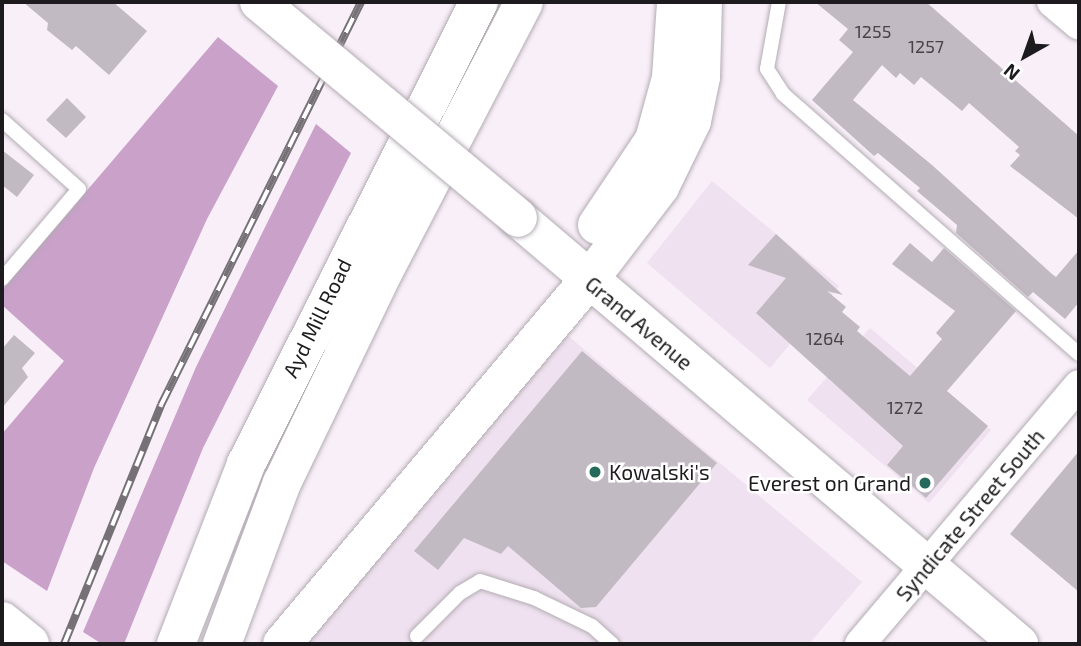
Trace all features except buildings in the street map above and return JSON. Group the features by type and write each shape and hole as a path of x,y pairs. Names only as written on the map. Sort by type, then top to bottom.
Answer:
{"main road":[{"name":"Grand Avenue","path":"259,2 518,218 1019,644"},
{"name":"Ayd Mill Road","path":"176,644 246,464 479,2"},
{"name":"Ayd Mill Road","path":"222,644 282,483 384,271 524,2"},
{"path":"578,271 654,140 671,78 676,2"},
{"path":"282,644 578,271 660,187 679,154 701,77 704,2"},
{"path":"2,621 30,644"}],"street":[{"path":"1052,2 1079,25"},
{"name":"Syndicate Street South","path":"860,644 1079,385"}],"lane":[{"path":"779,2 767,69 783,94 1079,354"},
{"path":"2,120 79,189 2,279"},
{"path":"417,636 460,593 480,581 534,598 592,626 612,644"}],"shaded area":[{"path":"218,37 278,86 207,219 94,468 47,591 2,561 2,434 64,361 2,305 2,290"},
{"path":"316,124 351,153 203,448 124,644 102,644 83,632 196,367"},
{"path":"712,181 839,286 770,368 647,263"},
{"path":"870,328 991,430 929,503 807,400"},
{"path":"567,335 862,582 809,644 300,644"}],"railway":[{"path":"64,644 161,405 361,2"}],"place":[{"name":"Kowalski's","path":"595,472"},
{"name":"Everest on Grand","path":"925,483"}]}
